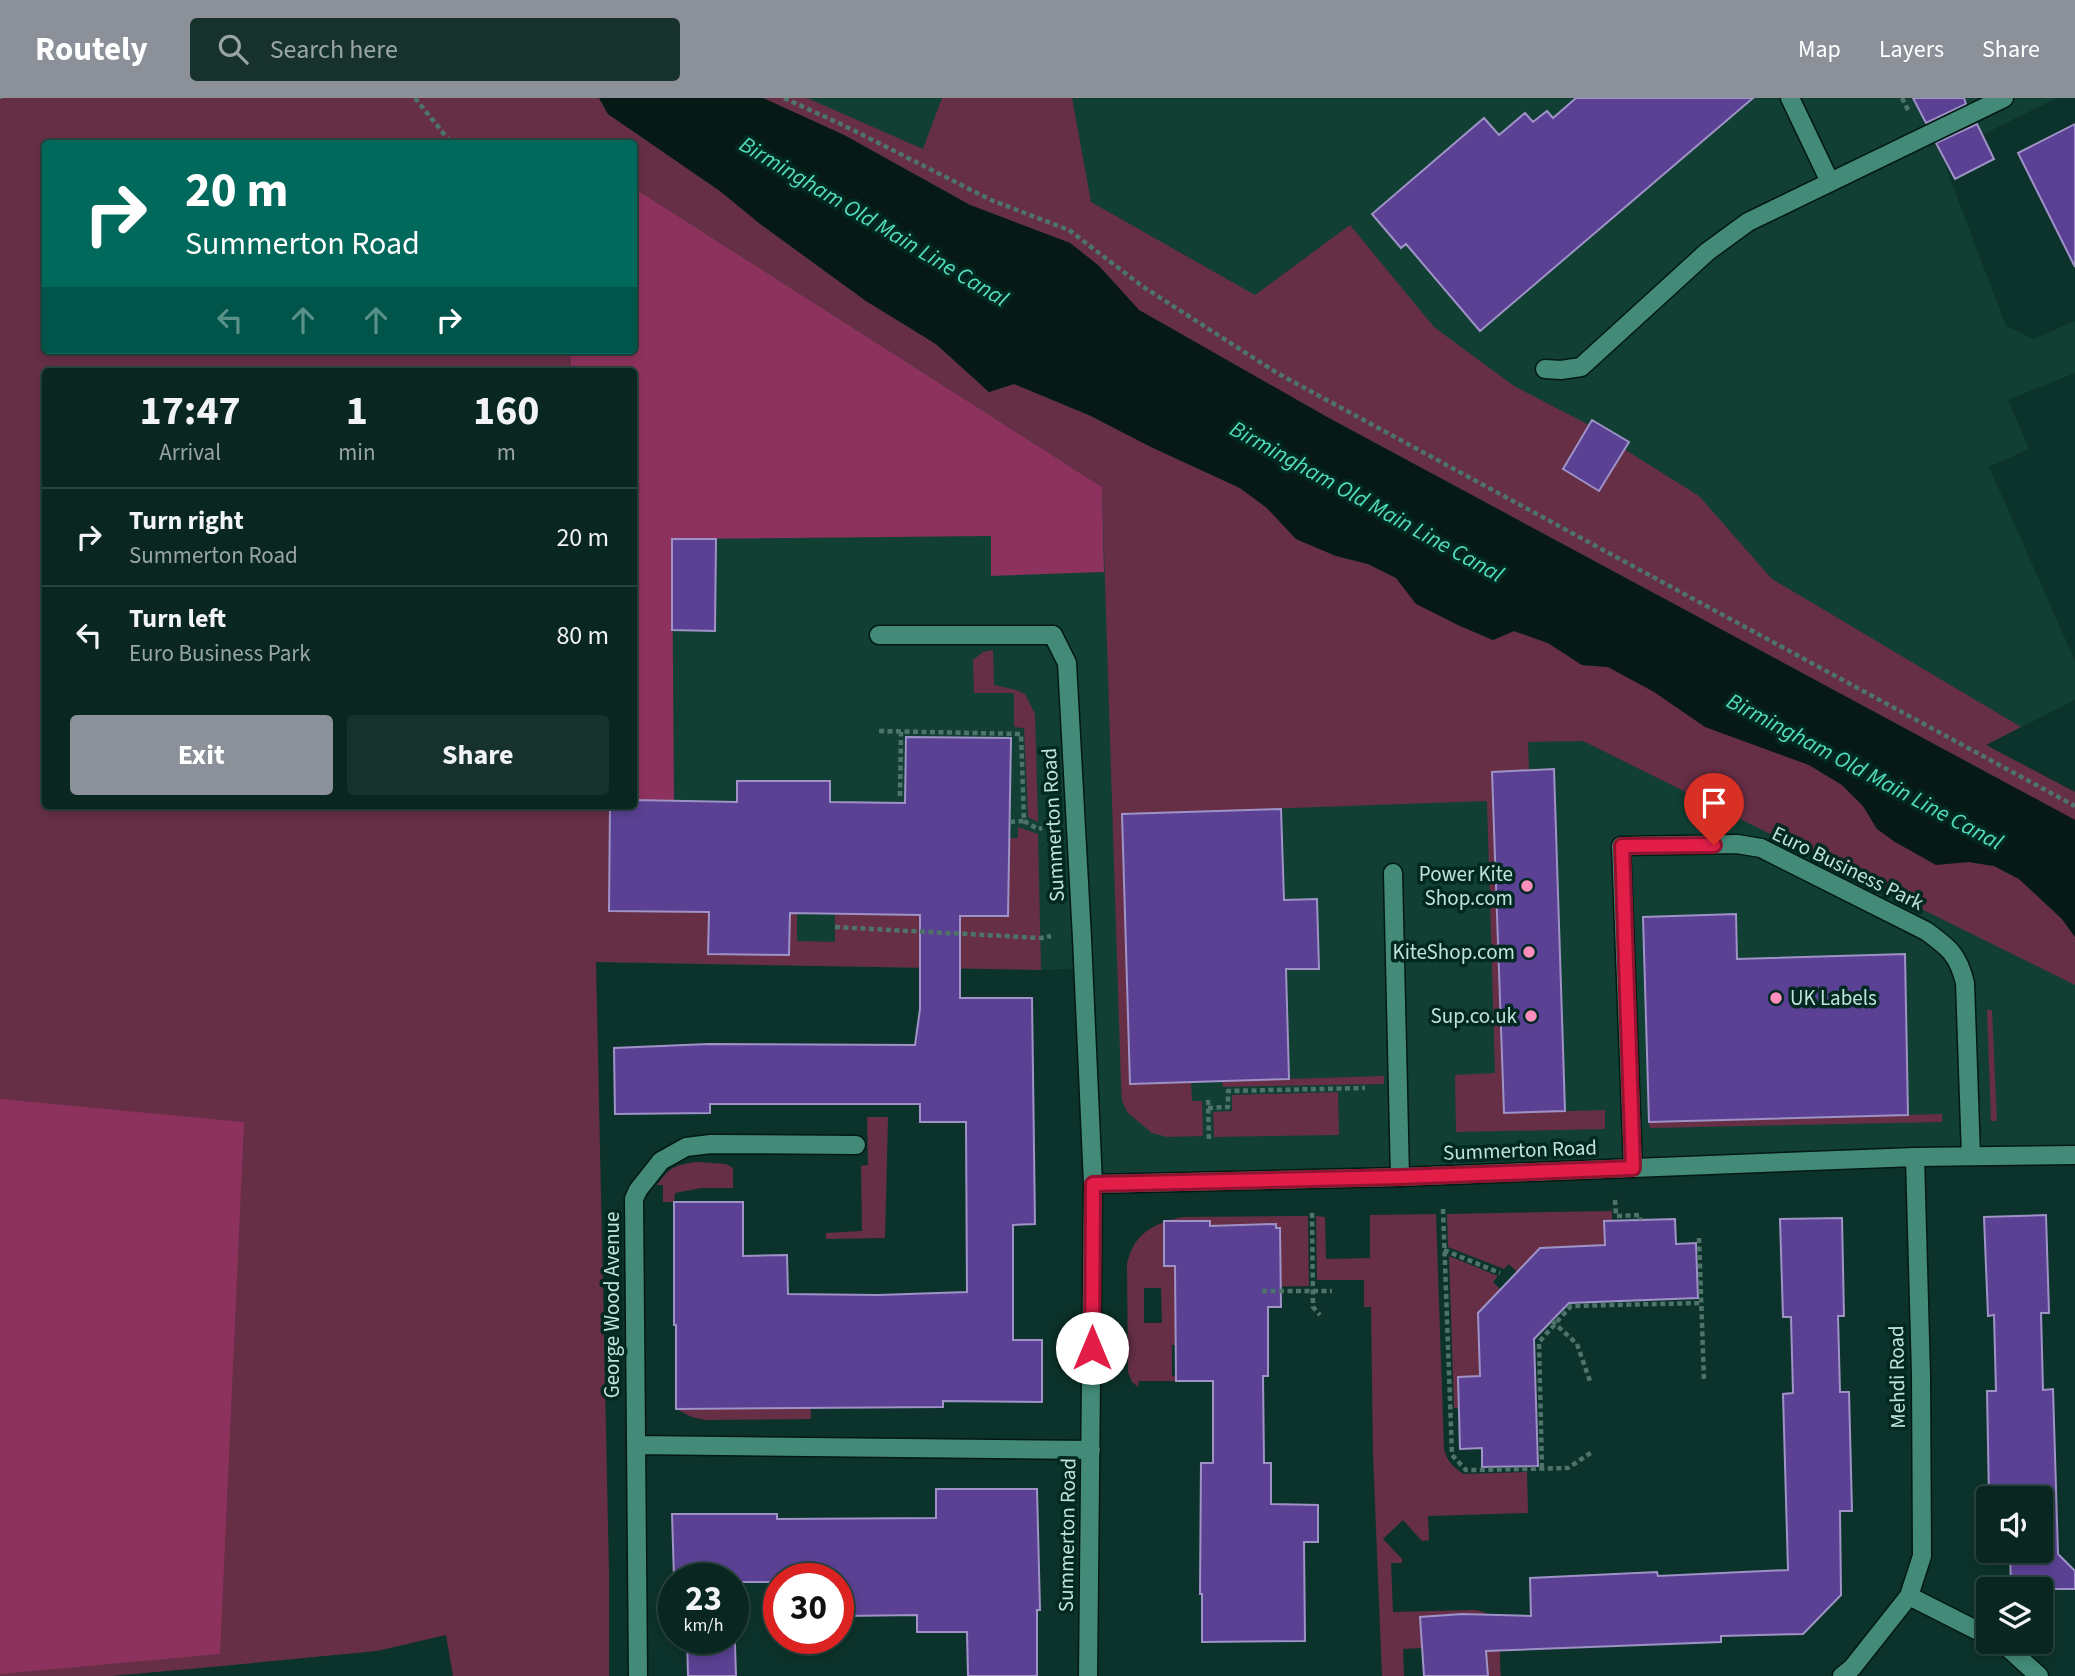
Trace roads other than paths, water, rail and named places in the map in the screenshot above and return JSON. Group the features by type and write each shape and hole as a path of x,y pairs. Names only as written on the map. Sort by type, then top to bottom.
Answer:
{"street":[{"path":"1790,98 1830,182"},
{"path":"1545,369 1581,367 1707,252 1748,222 2004,98"},
{"name":"Summerton Road","path":"879,635 1053,635 1067,663 1093,1184 1088,1676"},
{"name":"Euro Business Park","path":"1633,1168 1622,846 1737,844 1761,848 1926,931 1946,946 1961,964 1965,983 1971,1156"},
{"path":"1393,873 1400,1177"},
{"name":"George Wood Avenue","path":"638,1676 634,1199 661,1161 686,1147 711,1144 856,1145"},
{"name":"Summerton Road","path":"1093,1184 1400,1177 1915,1157 2075,1155"},
{"name":"Mehdi Road","path":"1842,1676 1852,1668 1909,1596 1922,1556 1915,1157"},
{"path":"635,1445 1091,1450"},
{"path":"1909,1596 1976,1630"},
{"path":"2015,1654 2039,1676"}],"water":[{"name":"Birmingham Old Main Line Canal","path":"599,98 763,98 844,135 970,205 1070,243 1099,266 1139,310 1327,417 2075,820 2075,937 2062,919 2019,879 1994,866 1969,862 1936,865 1877,829 1863,806 1842,785 1809,765 1705,727 1654,692 1608,667 1582,665 1548,643 1514,631 1493,640 1460,626 1416,604 1396,578 1368,564 1336,556 1296,539 1267,508 1240,488 1091,416 1014,384 989,392 936,344 866,301 720,191 608,114"}],"place":[{"name":"Power Kite Shop.com","path":"1527,886"},
{"name":"KiteShop.com","path":"1529,952"},
{"name":"UK Labels","path":"1776,998"},
{"name":"Sup.co.uk","path":"1531,1016"}]}
